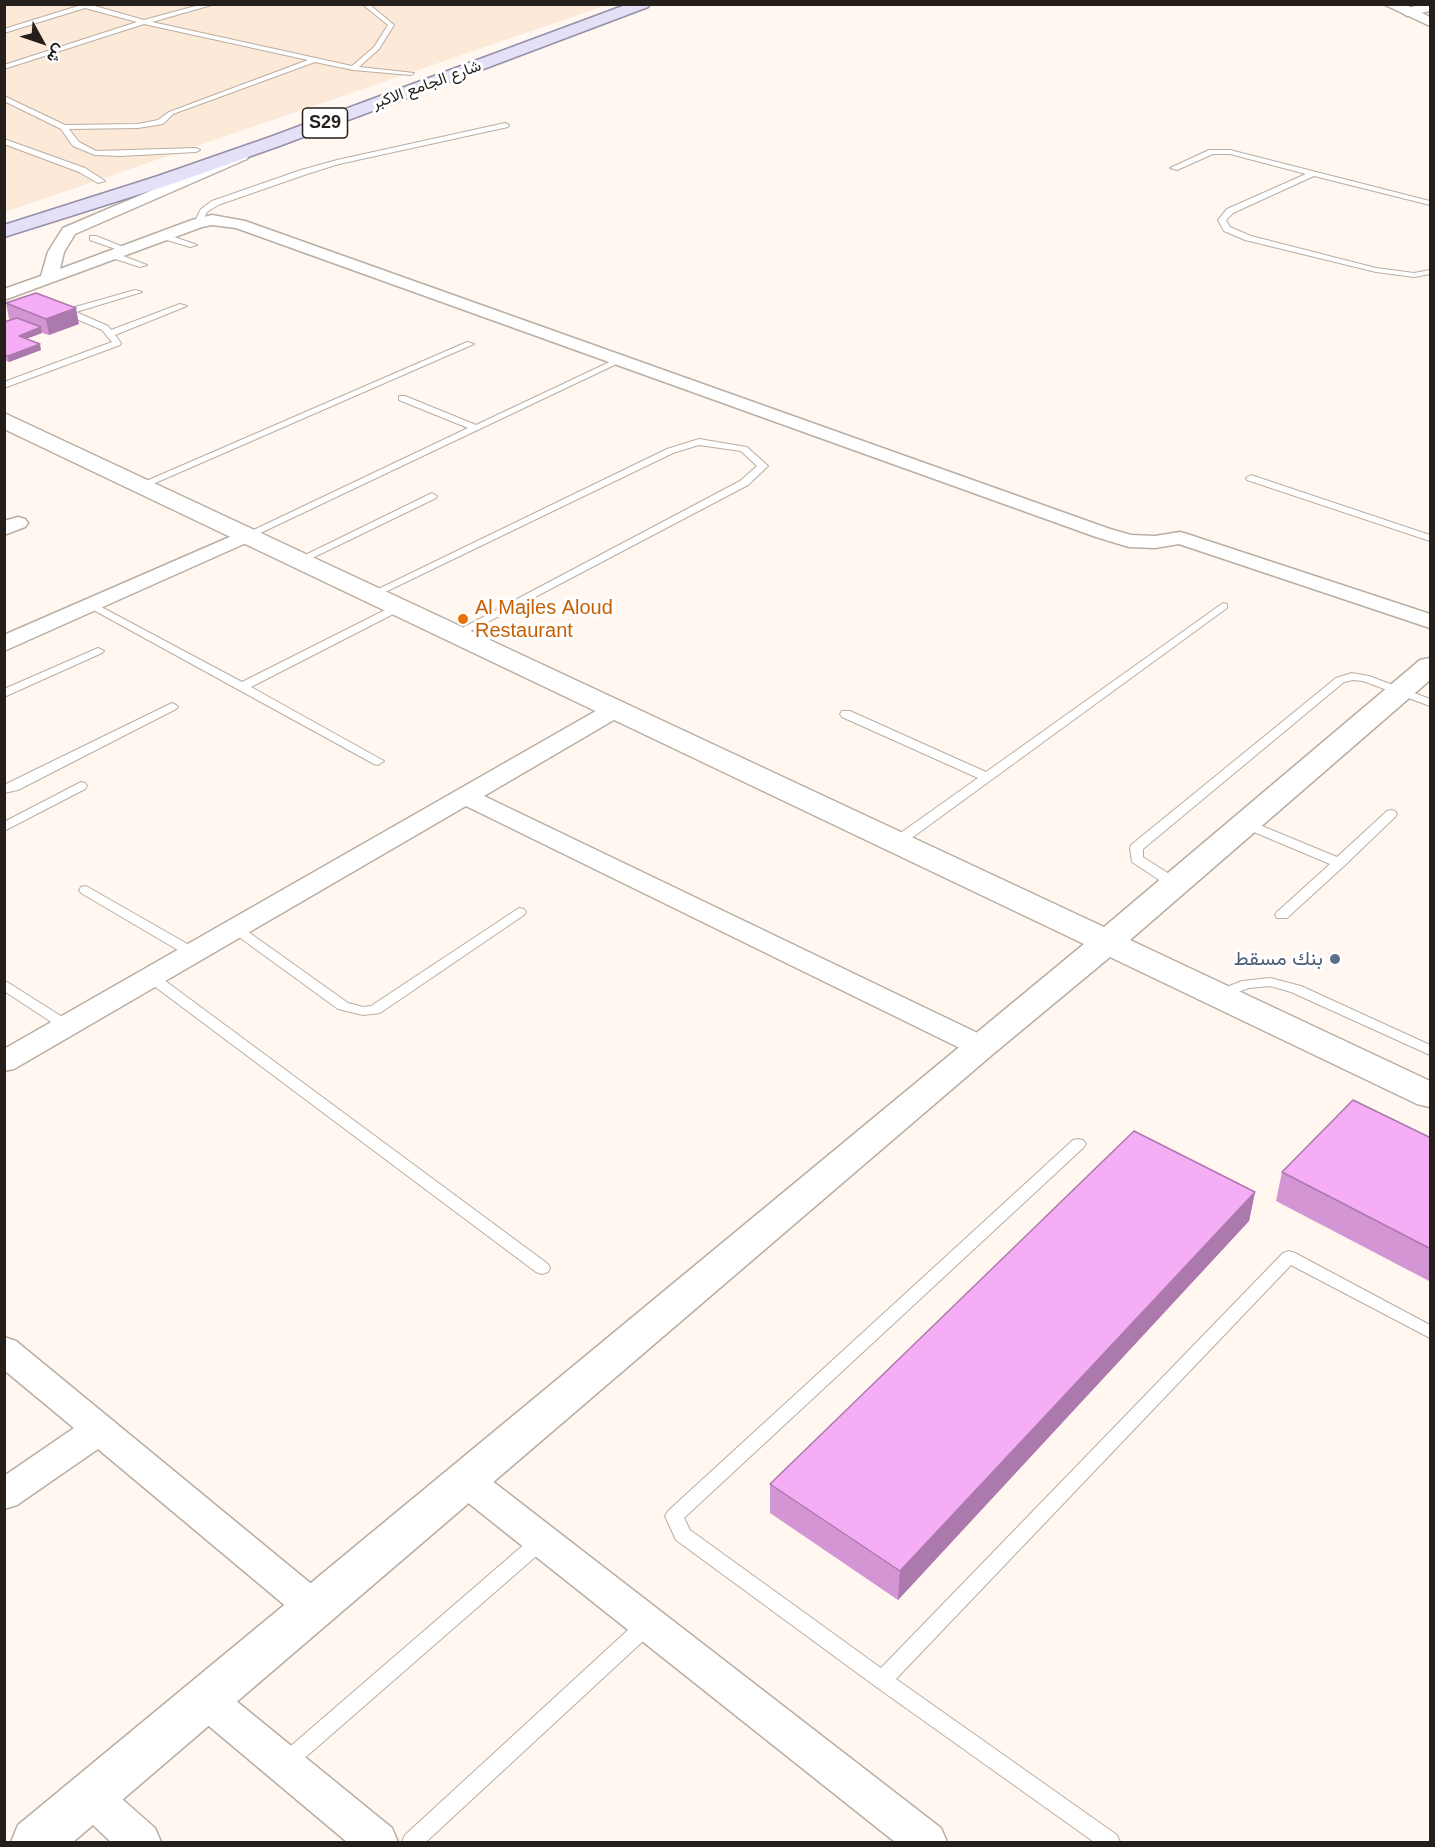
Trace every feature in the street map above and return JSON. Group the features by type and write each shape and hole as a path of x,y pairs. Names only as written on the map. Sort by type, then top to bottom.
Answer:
{"main road":[{"name":"شارع الجامع الاكبر","path":"368,88 606,4"},
{"name":"شارع الجامع الاكبر","path":"4,231 165,180 276,141 643,4"},
{"path":"141,169 201,148"},
{"path":"80,188 121,176"}],"street":[{"path":"1390,4 1431,22"},
{"path":"1407,12 1431,6"},
{"path":"49,277 56,252 69,231 276,141"},
{"path":"14,294 49,277 198,223 212,220 238,224 1103,534 1129,541 1146,542 1180,538 1431,621"},
{"path":"4,420 1431,1095"},
{"path":"4,644 248,535"},
{"path":"36,1842 1246,824 1416,697 1431,666"},
{"path":"4,1062 616,709"},
{"path":"465,796 980,1046"},
{"path":"4,1350 314,1608"},
{"path":"4,1495 100,1429"},
{"path":"465,1480 926,1842"},
{"path":"205,1699 377,1842"},
{"path":"90,1796 140,1842"}],"lane":[{"path":"4,68 144,22 212,4"},
{"path":"353,68 377,48 391,25 365,4"},
{"path":"4,31 82,5 144,22 314,60 353,68 411,73"},
{"path":"4,98 64,127 138,126 160,122 171,113 314,60"},
{"path":"198,223 204,211 215,203 304,172 337,162 505,125"},
{"path":"64,127 76,144 95,153 120,154 201,148"},
{"path":"4,141 82,170 102,182"},
{"path":"1174,168 1212,152 1230,152 1431,203"},
{"path":"1314,173 1230,211 1222,220 1227,229 1248,238 1376,270 1414,275 1431,273"},
{"path":"163,236 193,245"},
{"path":"93,238 143,265"},
{"path":"67,312 138,292"},
{"path":"7,382 117,343 105,328 52,305"},
{"path":"110,334 183,306"},
{"path":"142,485 471,344"},
{"path":"248,535 621,360"},
{"path":"402,398 476,428"},
{"path":"242,687 386,601 670,451 699,442 733,447 744,449 763,466 744,483 458,634"},
{"path":"1251,477 1431,538"},
{"path":"300,560 432,496"},
{"path":"92,605 378,761"},
{"path":"897,842 1223,606"},
{"path":"4,694 98,651"},
{"path":"1175,884 1137,859 1136,848 1145,838 1340,680 1352,676 1365,678 1416,697"},
{"path":"4,789 14,787 172,707"},
{"path":"846,714 987,777"},
{"path":"4,827 81,786"},
{"path":"1282,915 1390,814"},
{"path":"1246,824 1339,863"},
{"path":"86,890 193,953"},
{"path":"235,929 343,1006 363,1011 375,1010 519,912"},
{"path":"151,977 542,1268"},
{"path":"1219,995 1247,984 1269,982 1296,989 1431,1050"},
{"path":"4,984 66,1026"},
{"path":"1078,1144 674,1516 683,1535 1110,1842"},
{"path":"882,1680 1289,1257 1431,1332"},
{"path":"283,1765 542,1540"},
{"path":"412,1842 648,1624"}],"shaded area":[{"path":"4,5 607,5 5,212"}],"building":[{"path":"36,293 76,308 46,319 6,303"},
{"path":"17,318 41,327 19,336 40,344 8,356 4,355 4,322"},
{"path":"1353,1100 1431,1138 1431,1249 1282,1172"},
{"path":"1134,1131 1255,1192 900,1571 770,1484"}],"place":[{"name":"Al Majles Aloud Restaurant","path":"463,619"},
{"name":"بنك مسقط","path":"1335,959"}]}
